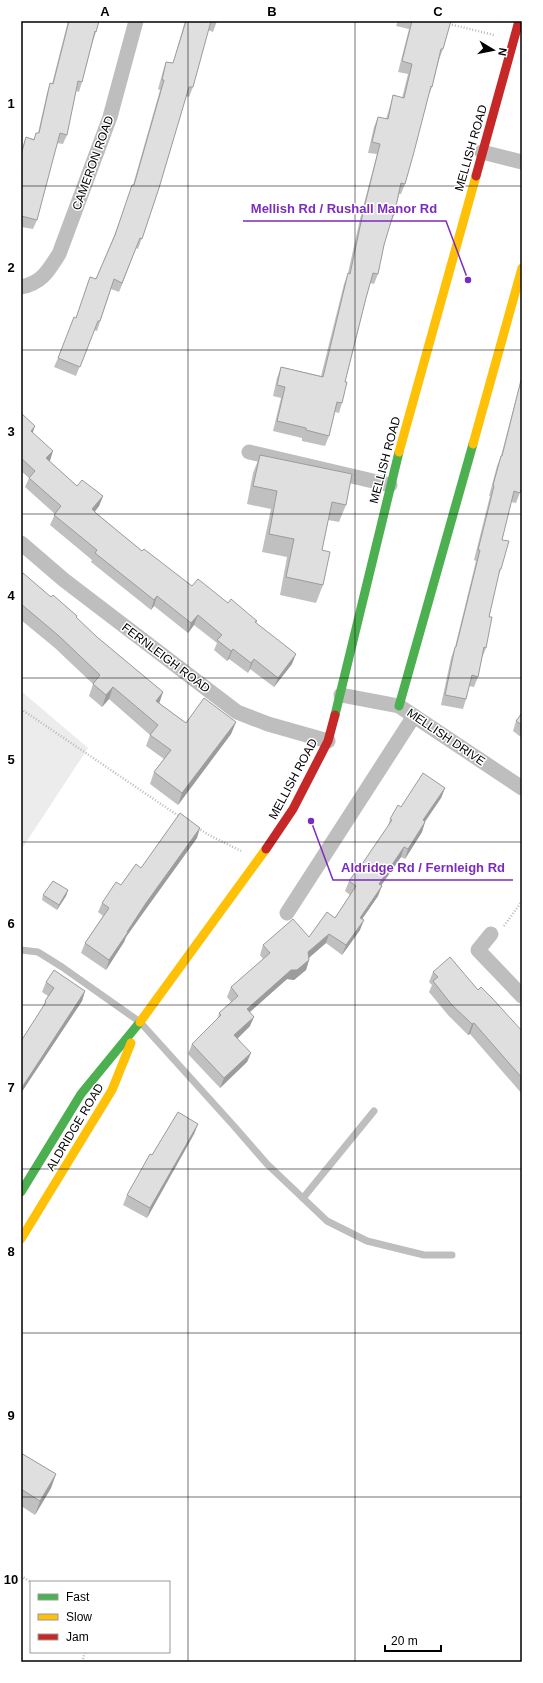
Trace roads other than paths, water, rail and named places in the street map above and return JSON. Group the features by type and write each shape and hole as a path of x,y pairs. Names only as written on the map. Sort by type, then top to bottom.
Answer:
{"main road":[{"name":"MELLISH ROAD","path":"239,889 293,809 328,741 390,485 519,21"},
{"path":"399,706 522,268"},
{"name":"ALDRIDGE ROAD","path":"21,1192 82,1094 140,1022 239,889"},
{"name":"ALDRIDGE ROAD","path":"21,1239 112,1090 140,1022"}],"street":[{"name":"CAMERON ROAD","path":"21,287 37,281 46,274 59,254 110,117 136,21"},
{"path":"482,152 522,162"},
{"path":"250,452 390,485"},
{"name":"FERNLEIGH ROAD","path":"21,543 64,580 237,712 268,724 328,741"},
{"name":"MELLISH DRIVE","path":"340,695 399,706 522,788"},
{"path":"287,913 414,716"},
{"path":"491,934 478,950 522,996"}],"lane":[{"path":"21,950 38,952 62,967 140,1022 267,1164 327,1221 367,1241 424,1255 452,1255"},
{"path":"303,1198 374,1112"}],"place":[{"name":"Mellish Rd / Rushall Manor Rd","path":"468,280"},
{"name":"Aldridge Rd / Fernleigh Rd","path":"311,821"}]}
